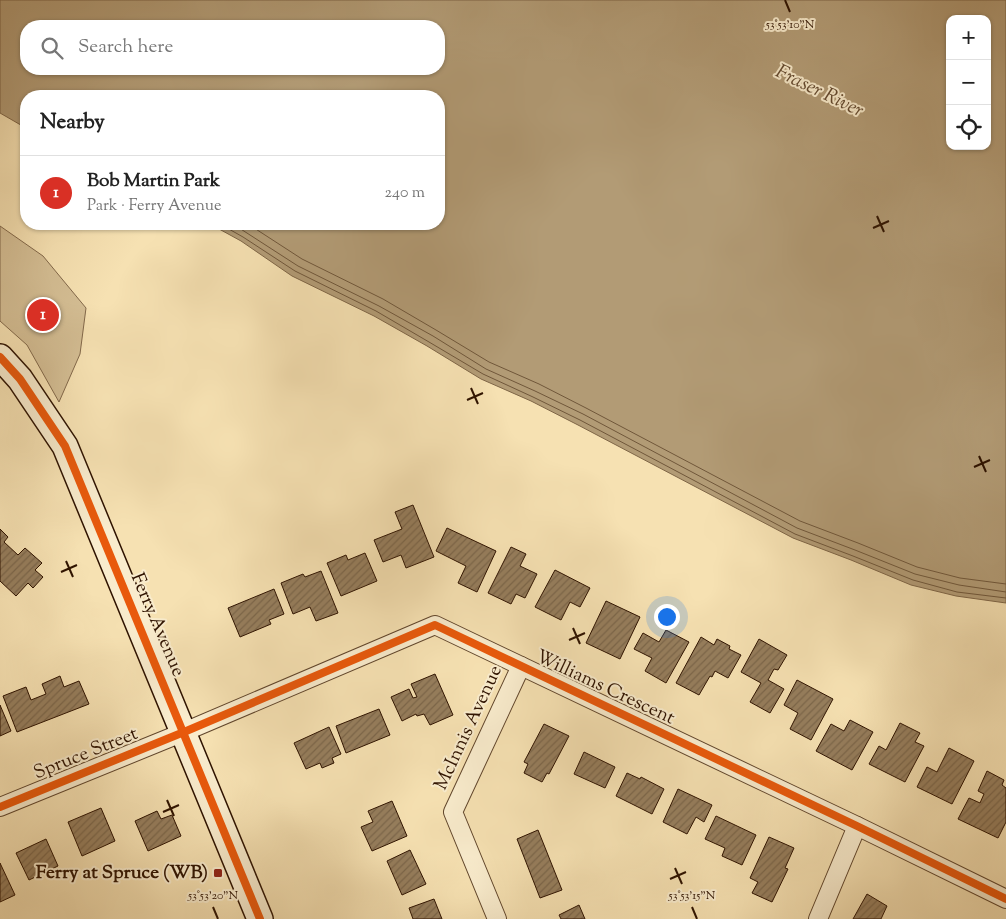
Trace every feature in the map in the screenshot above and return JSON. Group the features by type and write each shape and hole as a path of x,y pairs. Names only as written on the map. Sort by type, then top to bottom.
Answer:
{"main road":[{"name":"Ferry Avenue","path":"0,357 20,379 65,446 260,919"}],"street":[{"name":"Williams Crescent","path":"184,732 435,625 857,826 1006,900"},
{"name":"McInnis Avenue","path":"497,919 453,812 521,666"},
{"name":"Spruce Street","path":"0,807 184,732"},
{"path":"818,919 857,826"}],"shaded area":[{"path":"0,226 43,256 86,308 80,354 59,402 27,345 0,321"}],"water":[{"name":"Fraser River","path":"0,0 1006,0 1006,603 956,596 911,585 793,538 531,401 481,379 374,316 292,276 241,241 221,230 445,230 445,90 20,90 20,125 0,113"}],"building":[{"path":"413,505 434,557 406,568 401,555 383,562 374,540 402,529 395,512"},
{"path":"447,528 496,551 477,592 458,583 466,566 436,551"},
{"path":"0,529 8,537 4,542 18,555 25,548 42,563 35,570 43,577 33,588 28,583 16,596 0,581"},
{"path":"511,547 526,554 520,566 537,574 525,598 516,594 511,604 488,593"},
{"path":"365,553 377,581 341,596 327,563 346,555 348,560"},
{"path":"555,570 590,588 580,607 570,602 561,620 535,607"},
{"path":"321,571 338,613 316,621 310,607 293,614 281,583 303,574 305,577"},
{"path":"274,589 284,614 269,620 271,624 240,637 228,608"},
{"path":"606,601 640,617 620,659 586,643"},
{"path":"666,630 689,642 666,683 645,671 652,658 634,649 643,633 659,642"},
{"path":"701,637 714,645 717,639 730,646 729,649 741,655 728,678 715,671 699,695 676,683"},
{"path":"759,639 787,655 778,670 774,669 768,680 784,689 770,713 750,702 761,683 741,672"},
{"path":"435,674 453,715 430,725 424,714 417,716 416,714 402,721 391,697 409,689 413,698 417,697 411,684"},
{"path":"60,676 64,687 79,681 89,704 17,732 3,696 26,687 31,700 46,694 42,684"},
{"path":"797,680 833,699 811,740 790,729 798,713 784,705"},
{"path":"0,705 11,731 0,736"},
{"path":"379,709 390,735 346,753 336,726"},
{"path":"850,720 873,732 852,770 816,751 831,724 844,731"},
{"path":"900,723 920,733 915,742 924,746 905,782 869,764 879,746 886,750"},
{"path":"544,724 569,736 549,774 547,773 542,782 524,773 528,764 524,762"},
{"path":"329,727 341,754 332,758 334,763 322,768 320,763 306,769 294,743"},
{"path":"949,748 974,761 952,804 917,787 927,767 937,772"},
{"path":"584,752 615,767 605,788 574,774"},
{"path":"987,771 1004,780 1002,785 1006,788 1006,822 998,838 958,819 969,798 980,803 984,794 978,791"},
{"path":"627,773 640,779 641,777 664,789 652,814 616,796"},
{"path":"678,789 712,805 704,822 696,817 687,834 663,822"},
{"path":"392,801 407,836 372,851 361,827 373,822 368,811"},
{"path":"101,808 115,841 82,856 68,822"},
{"path":"157,811 161,819 172,815 181,836 148,851 135,821"},
{"path":"716,816 756,835 742,865 722,856 725,848 705,839"},
{"path":"538,830 562,890 540,898 517,839"},
{"path":"769,837 794,848 785,868 788,869 772,902 752,893 758,882 750,878"},
{"path":"46,839 58,866 29,880 16,853"},
{"path":"410,850 426,884 402,895 387,861"},
{"path":"0,863 15,895 0,902"},
{"path":"867,894 887,906 881,919 853,919"},
{"path":"434,899 442,919 413,919 409,908"},
{"path":"579,905 585,919 561,919 559,915"}],"cycle path":[{"path":"0,357 20,379 65,446 260,919"},
{"path":"0,807 184,732 435,625 1006,899"}],"place":[{"name":"Bob Martin Park","path":"43,315"},
{"name":"Ferry at Spruce (WB)","path":"218,873"}]}
